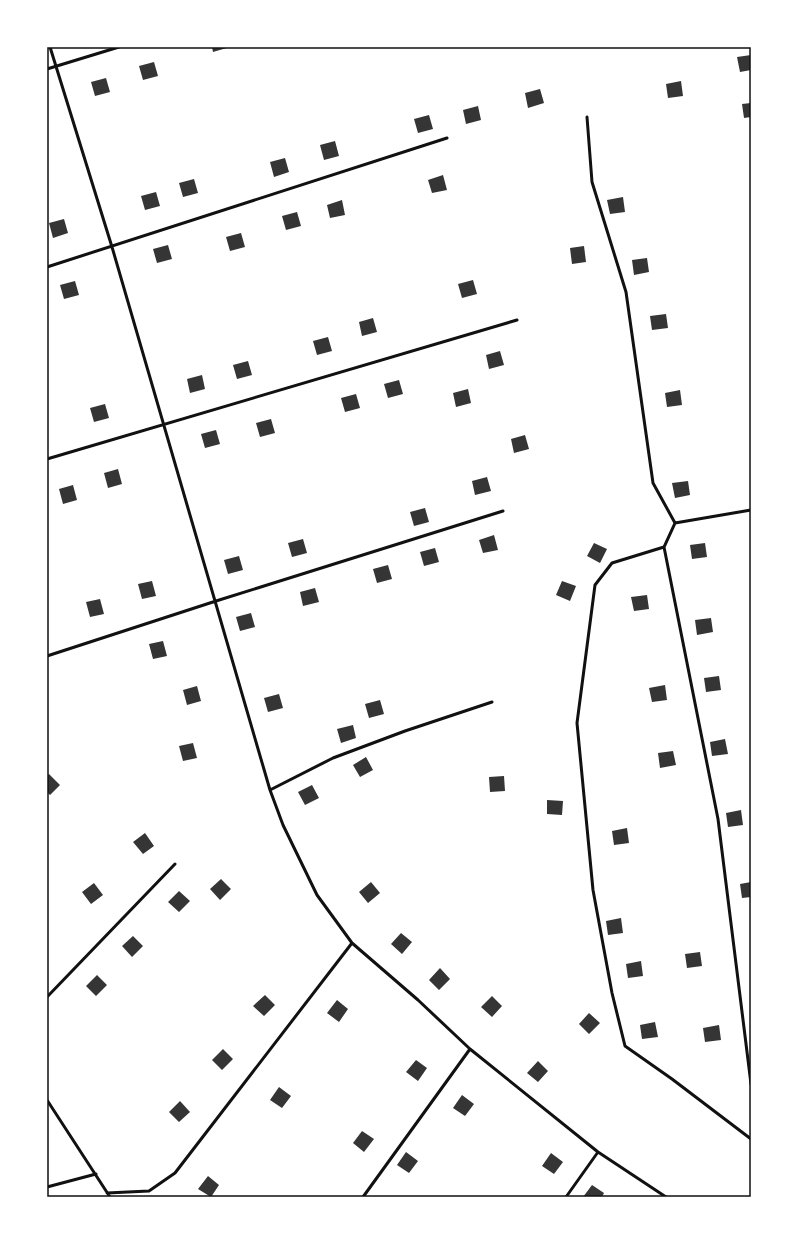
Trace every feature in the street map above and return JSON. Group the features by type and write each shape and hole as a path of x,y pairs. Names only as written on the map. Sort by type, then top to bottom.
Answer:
{"lane":[{"path":"50,47 165,424 270,790 283,825 317,895 352,943 418,1000 470,1049 598,1152 666,1197"},
{"path":"47,69 119,47"},
{"path":"587,117 592,182 626,292 653,483 675,523"},
{"path":"47,267 447,138"},
{"path":"47,459 517,320"},
{"path":"675,523 751,510"},
{"path":"47,656 216,601 503,511"},
{"path":"675,523 664,547 718,819 751,1084"},
{"path":"664,547 612,563 594,585 577,724 594,890 612,993 625,1046 672,1079 751,1139"},
{"path":"270,790 340,756 405,731 492,702"},
{"path":"47,997 175,864"},
{"path":"107,1192 149,1191 175,1173 352,943"},
{"path":"363,1197 470,1049"},
{"path":"47,1100 110,1197"},
{"path":"566,1197 598,1152"},
{"path":"47,1186 96,1174"}],"building":[{"path":"212,47 230,47 213,52"},
{"path":"751,55 751,70 740,72 737,57"},
{"path":"154,62 158,76 143,80 139,66"},
{"path":"106,78 110,92 95,96 91,82"},
{"path":"681,81 683,96 668,98 666,84"},
{"path":"540,89 544,103 528,108 525,93"},
{"path":"751,103 751,117 744,118 742,104"},
{"path":"478,106 481,120 466,124 463,110"},
{"path":"429,115 433,129 418,133 414,119"},
{"path":"335,141 339,156 324,160 320,145"},
{"path":"285,158 289,172 274,177 270,162"},
{"path":"443,175 447,190 432,193 428,180"},
{"path":"194,179 198,193 183,197 179,183"},
{"path":"156,192 160,206 145,210 141,196"},
{"path":"623,197 625,212 610,214 607,200"},
{"path":"342,200 345,215 330,218 327,205"},
{"path":"297,212 301,226 286,230 282,216"},
{"path":"64,219 68,233 53,238 49,223"},
{"path":"241,233 245,247 230,251 226,237"},
{"path":"168,245 172,259 157,263 153,249"},
{"path":"584,246 586,262 572,264 570,248"},
{"path":"647,258 649,272 634,275 632,260"},
{"path":"473,280 477,294 462,298 458,284"},
{"path":"75,281 79,295 64,299 60,285"},
{"path":"666,314 668,328 652,330 650,316"},
{"path":"373,318 377,332 362,336 359,322"},
{"path":"328,337 332,351 317,355 313,341"},
{"path":"500,351 504,365 489,369 486,355"},
{"path":"248,361 252,375 237,379 233,365"},
{"path":"202,375 205,389 190,393 187,379"},
{"path":"399,380 403,394 388,398 384,384"},
{"path":"468,389 471,403 456,407 453,393"},
{"path":"680,390 682,405 667,407 665,393"},
{"path":"356,394 360,408 345,412 341,398"},
{"path":"105,404 109,418 94,422 90,408"},
{"path":"271,419 275,433 260,437 256,423"},
{"path":"216,430 220,444 205,448 201,434"},
{"path":"525,435 529,449 514,453 511,439"},
{"path":"118,469 122,484 108,488 104,473"},
{"path":"487,477 491,491 475,495 472,481"},
{"path":"688,481 690,495 675,498 672,483"},
{"path":"73,485 77,500 63,504 59,489"},
{"path":"425,508 429,522 414,526 410,512"},
{"path":"494,535 498,550 483,553 479,540"},
{"path":"303,539 307,553 292,557 288,543"},
{"path":"594,543 607,549 600,563 587,556"},
{"path":"705,543 707,557 692,559 690,545"},
{"path":"435,548 439,562 424,566 420,552"},
{"path":"239,556 243,570 228,574 224,560"},
{"path":"388,565 392,579 377,583 373,569"},
{"path":"152,581 156,596 142,599 138,584"},
{"path":"562,581 576,586 570,601 556,595"},
{"path":"315,588 319,602 303,606 300,592"},
{"path":"647,595 649,609 634,611 631,597"},
{"path":"100,599 104,614 90,617 86,602"},
{"path":"251,613 255,627 240,631 236,617"},
{"path":"711,618 713,632 697,635 695,620"},
{"path":"163,641 167,656 153,659 149,644"},
{"path":"719,676 721,690 706,692 704,678"},
{"path":"665,685 667,700 652,702 649,688"},
{"path":"197,686 201,701 187,705 183,690"},
{"path":"279,694 283,708 268,712 264,698"},
{"path":"380,700 384,714 369,718 365,704"},
{"path":"353,725 356,738 341,743 337,729"},
{"path":"725,739 728,754 712,756 710,742"},
{"path":"193,743 197,758 183,761 179,746"},
{"path":"673,751 676,765 660,768 658,753"},
{"path":"366,757 373,770 360,777 353,765"},
{"path":"49,774 60,785 50,795 47,792 47,776"},
{"path":"504,776 505,791 490,792 489,777"},
{"path":"312,785 319,798 305,805 298,792"},
{"path":"547,800 563,801 562,815 547,814"},
{"path":"741,810 743,825 728,827 726,813"},
{"path":"627,828 629,843 614,845 612,831"},
{"path":"145,833 154,846 143,854 133,842"},
{"path":"221,879 231,889 220,900 210,889"},
{"path":"371,882 380,893 368,903 359,892"},
{"path":"751,882 751,897 742,898 740,884"},
{"path":"94,883 103,895 91,904 82,892"},
{"path":"179,891 190,901 179,912 168,902"},
{"path":"621,918 623,933 608,935 606,921"},
{"path":"401,933 412,942 402,954 391,944"},
{"path":"133,936 143,946 132,957 122,946"},
{"path":"700,952 702,966 687,968 685,954"},
{"path":"641,961 643,976 628,978 626,964"},
{"path":"440,968 450,979 439,990 429,980"},
{"path":"97,975 107,985 96,996 86,986"},
{"path":"265,995 275,1005 264,1016 253,1006"},
{"path":"492,996 502,1006 492,1017 481,1007"},
{"path":"337,1000 348,1009 339,1022 327,1013"},
{"path":"589,1013 600,1023 589,1034 579,1024"},
{"path":"655,1022 658,1037 642,1039 640,1025"},
{"path":"719,1025 721,1040 705,1042 703,1028"},
{"path":"223,1049 233,1059 222,1070 212,1060"},
{"path":"416,1060 427,1068 418,1081 406,1072"},
{"path":"538,1061 548,1071 538,1082 527,1073"},
{"path":"279,1087 291,1096 282,1108 270,1100"},
{"path":"462,1095 474,1104 465,1116 453,1108"},
{"path":"180,1101 190,1112 179,1122 169,1112"},
{"path":"362,1131 374,1139 364,1152 353,1143"},
{"path":"406,1152 418,1161 409,1173 397,1165"},
{"path":"551,1153 563,1162 554,1174 542,1166"},
{"path":"208,1176 219,1185 211,1197 198,1189"},
{"path":"592,1185 604,1193 602,1197 583,1197"}]}
